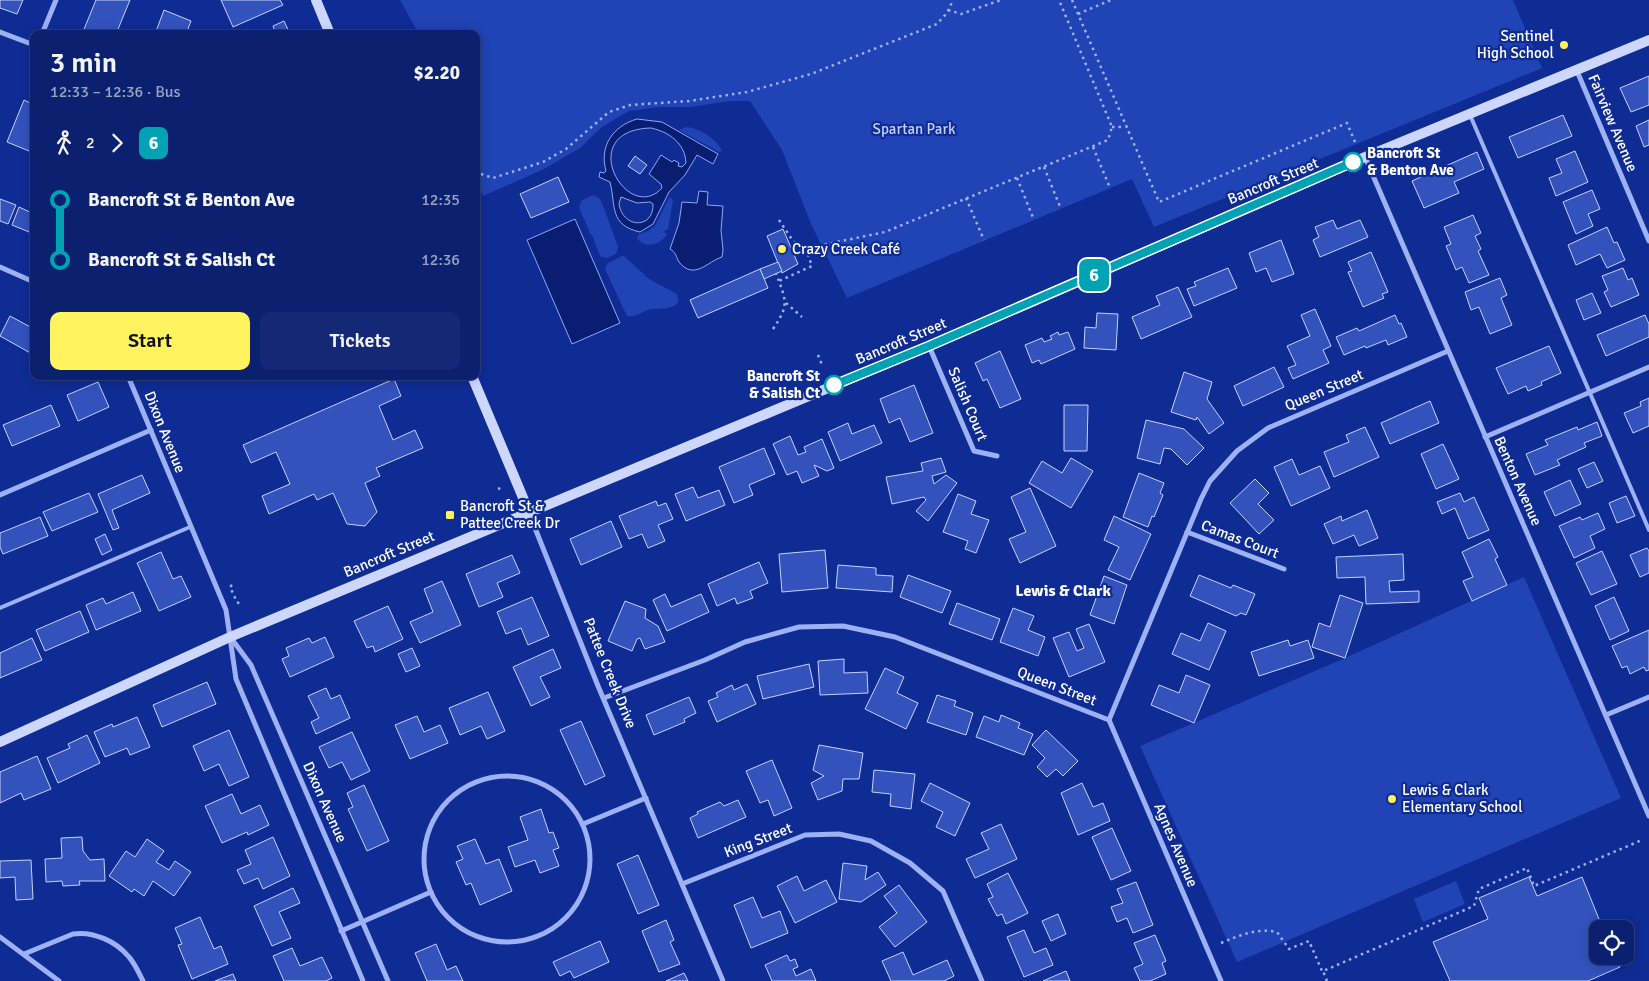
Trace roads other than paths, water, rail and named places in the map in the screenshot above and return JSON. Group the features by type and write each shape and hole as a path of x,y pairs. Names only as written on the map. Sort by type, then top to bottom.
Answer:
{"street":[{"path":"44,30 56,0"},
{"path":"316,0 328,30"},
{"path":"0,32 30,43"},
{"name":"Bancroft Street","path":"0,741 230,637 929,346 1364,157 1649,40"},
{"name":"Fairview Avenue","path":"1577,71 1649,241"},
{"name":"Benton Avenue","path":"1364,157 1649,816"},
{"path":"0,267 30,280"},
{"name":"Salish Court","path":"929,346 974,451 997,456"},
{"name":"Queen Street","path":"604,698 705,660 745,642 799,627 843,626 896,637 1109,720 1210,481 1237,451 1268,428 1448,351"},
{"path":"1485,436 1649,367"},
{"name":"Dixon Avenue","path":"130,380 226,610 236,679 363,981"},
{"name":"Pattee Creek Drive","path":"474,380 723,981"},
{"path":"0,495 151,430"},
{"name":"Camas Court","path":"1187,532 1284,569"},
{"name":"Dixon Avenue","path":"230,637 251,666 388,981"},
{"path":"1606,715 1649,697"},
{"name":"Agnes Avenue","path":"1109,720 1221,981"},
{"path":"498,776 514,776 535,780 563,797 583,824 588,837 590,859 586,887 566,918 542,935 525,941 508,942 479,938 453,922 440,908 431,892 424,864 424,850 430,829 438,813 446,803 469,785 498,776"},
{"path":"583,824 646,798"},
{"name":"King Street","path":"682,884 805,835 839,834 871,841 910,862 943,891 982,981"},
{"path":"341,930 431,892"},
{"path":"24,954 73,934 86,934 107,940 123,951 135,966 143,981"},
{"path":"0,937 59,981"}],"lane":[{"path":"1470,115 1649,530"},
{"path":"0,608 190,527"}],"place":[{"name":"Sentinel High School","path":"1564,45"},
{"name":"Bancroft St & Benton Ave","path":"1353,162"},
{"name":"Crazy Creek Café","path":"782,249"},
{"name":"Bancroft St & Salish Ct","path":"834,385"},
{"name":"Bancroft St & Pattee Creek Dr","path":"450,515"},
{"name":"Lewis & Clark Elementary School","path":"1392,799"}],"district":[{"name":"Lewis & Clark","path":"1063,590"}],"park label":[{"name":"Spartan Park","path":"914,129"}]}
